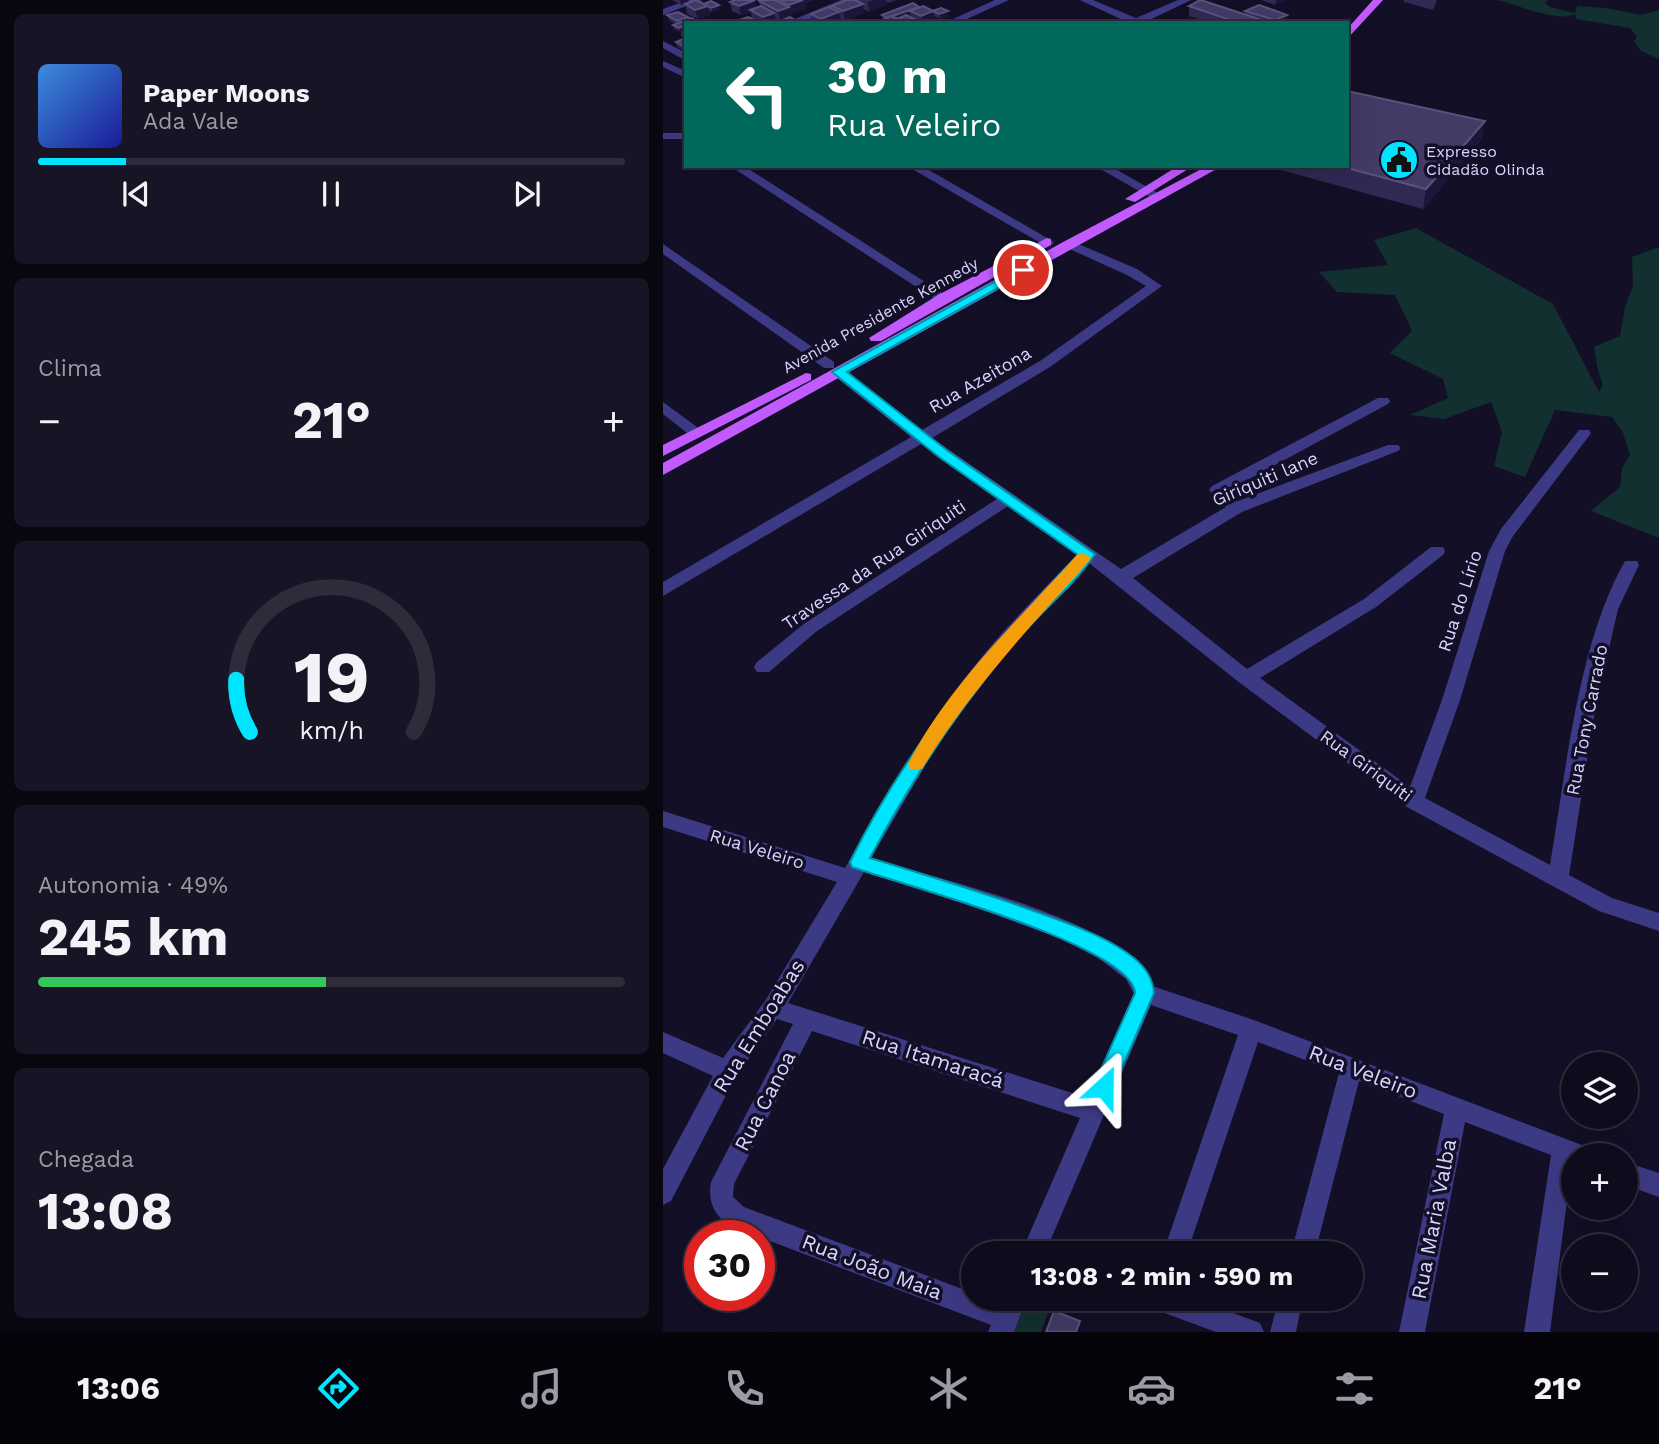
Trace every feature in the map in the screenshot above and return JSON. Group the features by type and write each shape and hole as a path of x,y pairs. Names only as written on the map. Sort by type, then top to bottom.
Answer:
{"main road":[{"path":"1349,34 1378,0"},
{"name":"Avenida Presidente Kennedy","path":"663,451 834,369 1069,244 1153,194 1185,168"},
{"name":"Avenida Presidente Kennedy","path":"663,470 834,369 944,298 1048,242 1212,168"}],"street":[{"path":"663,12 697,0"},
{"path":"795,21 850,0"},
{"path":"954,21 1004,0"},
{"path":"1085,0 1135,21"},
{"path":"1139,21 1186,0"},
{"path":"961,18 968,21"},
{"path":"663,44 684,58"},
{"path":"664,64 684,59"},
{"path":"664,64 684,74"},
{"path":"663,136 684,135"},
{"path":"739,168 944,298"},
{"path":"917,168 1048,242"},
{"path":"1105,168 1153,194"},
{"name":"Rua Azeitona","path":"663,590 1045,364 1154,287 1153,284 1069,244"},
{"name":"Rua Giriquiti","path":"663,248 834,369 921,436 1121,577 1246,678 1414,801 1606,905 1659,922"},
{"path":"1236,508 1217,490 1383,401"},
{"path":"663,407 696,433"},
{"name":"Rua do Lírio","path":"1414,801 1451,700 1497,551 1507,533 1584,433"},
{"name":"Giriquiti lane","path":"1121,577 1236,508 1393,448"},
{"name":"Travessa da Rua Giriquiti","path":"763,667 811,627 1009,498"},
{"path":"1246,678 1370,603 1437,551"},
{"path":"854,870 936,732 970,685 1008,638 1093,558"},
{"name":"Rua Tony Carrado","path":"1558,879 1586,710 1610,608 1631,565"},
{"name":"Rua Veleiro","path":"663,819 1011,910 1107,950 1129,965 1144,984 1145,993 1251,1029 1561,1148"},
{"name":"Rua Emboabas","path":"663,1193 727,1071 773,1008 854,870"},
{"path":"1038,1241 1145,993"},
{"name":"Rua Itamaracá","path":"773,1008 1093,1111"},
{"name":"Rua Canoa","path":"723,1182 807,1019"},
{"path":"1179,1241 1251,1029"},
{"path":"663,1042 727,1071"},
{"path":"1306,1241 1351,1068"},
{"name":"Rua Maria Valba","path":"1412,1332 1457,1107"},
{"path":"1638,1178 1659,1185"},
{"name":"Rua João Maia","path":"723,1182 720,1197 724,1206 736,1216 1008,1316"},
{"path":"1537,1332 1561,1205"},
{"path":"1192,1311 1251,1332"},
{"path":"1283,1332 1288,1311"}],"green space":[{"path":"1497,0 1547,0 1545,3 1550,7 1575,13 1577,6 1642,15 1659,10 1659,59 1641,51 1634,41 1637,37 1630,28 1576,19 1575,14 1548,15"},
{"path":"1416,228 1553,304 1599,392 1603,384 1594,347 1620,336 1625,307 1633,286 1632,257 1659,247 1659,538 1591,511 1620,487 1622,468 1630,455 1623,433 1612,417 1555,410 1525,477 1494,466 1502,432 1491,402 1444,419 1410,415 1448,398 1443,379 1390,353 1412,331 1395,295 1337,292 1319,272 1388,265 1374,240"},
{"path":"1022,1311 1049,1311 1041,1332 1014,1332"}],"building":[{"path":"696,0 708,6 695,10 685,4"},
{"path":"755,0 739,6 730,2"},
{"path":"775,0 789,7 778,11 759,1"},
{"path":"780,0 803,0 789,5"},
{"path":"847,0 863,4 843,11 832,6"},
{"path":"1200,0 1265,21 1233,21 1189,6"},
{"path":"711,1 719,5 711,8 704,4"},
{"path":"913,3 919,7 887,18 882,15"},
{"path":"1259,5 1287,15 1275,20 1245,11"},
{"path":"761,6 774,13 763,17 750,10"},
{"path":"923,6 933,11 921,16 910,11"},
{"path":"829,7 839,12 821,19 811,14"},
{"path":"941,8 948,11 939,14 932,11"},
{"path":"678,12 688,17 677,21 667,15"},
{"path":"906,15 918,21 901,21 897,19"},
{"path":"891,16 903,21 880,21"},
{"path":"748,17 756,21 736,21"},
{"path":"790,17 797,21 780,21"},
{"path":"691,18 697,21 684,21 684,26 679,28 673,25"},
{"path":"684,39 684,46 683,46 676,42"},
{"path":"1349,91 1485,121 1426,189 1347,168"},
{"path":"1054,1311 1080,1321 1076,1332 1046,1332"}],"slow traffic":[{"path":"916,764 970,685 1008,638 1084,558"}],"place":[{"name":"Expresso Cidadão Olinda","path":"1399,160"}],"route":[{"path":"1023,270 838,372 943,454 1087,554 1008,638 970,685 936,732 859,862 1011,910 1107,950 1129,965 1144,984 1145,993 1104,1087"}]}
